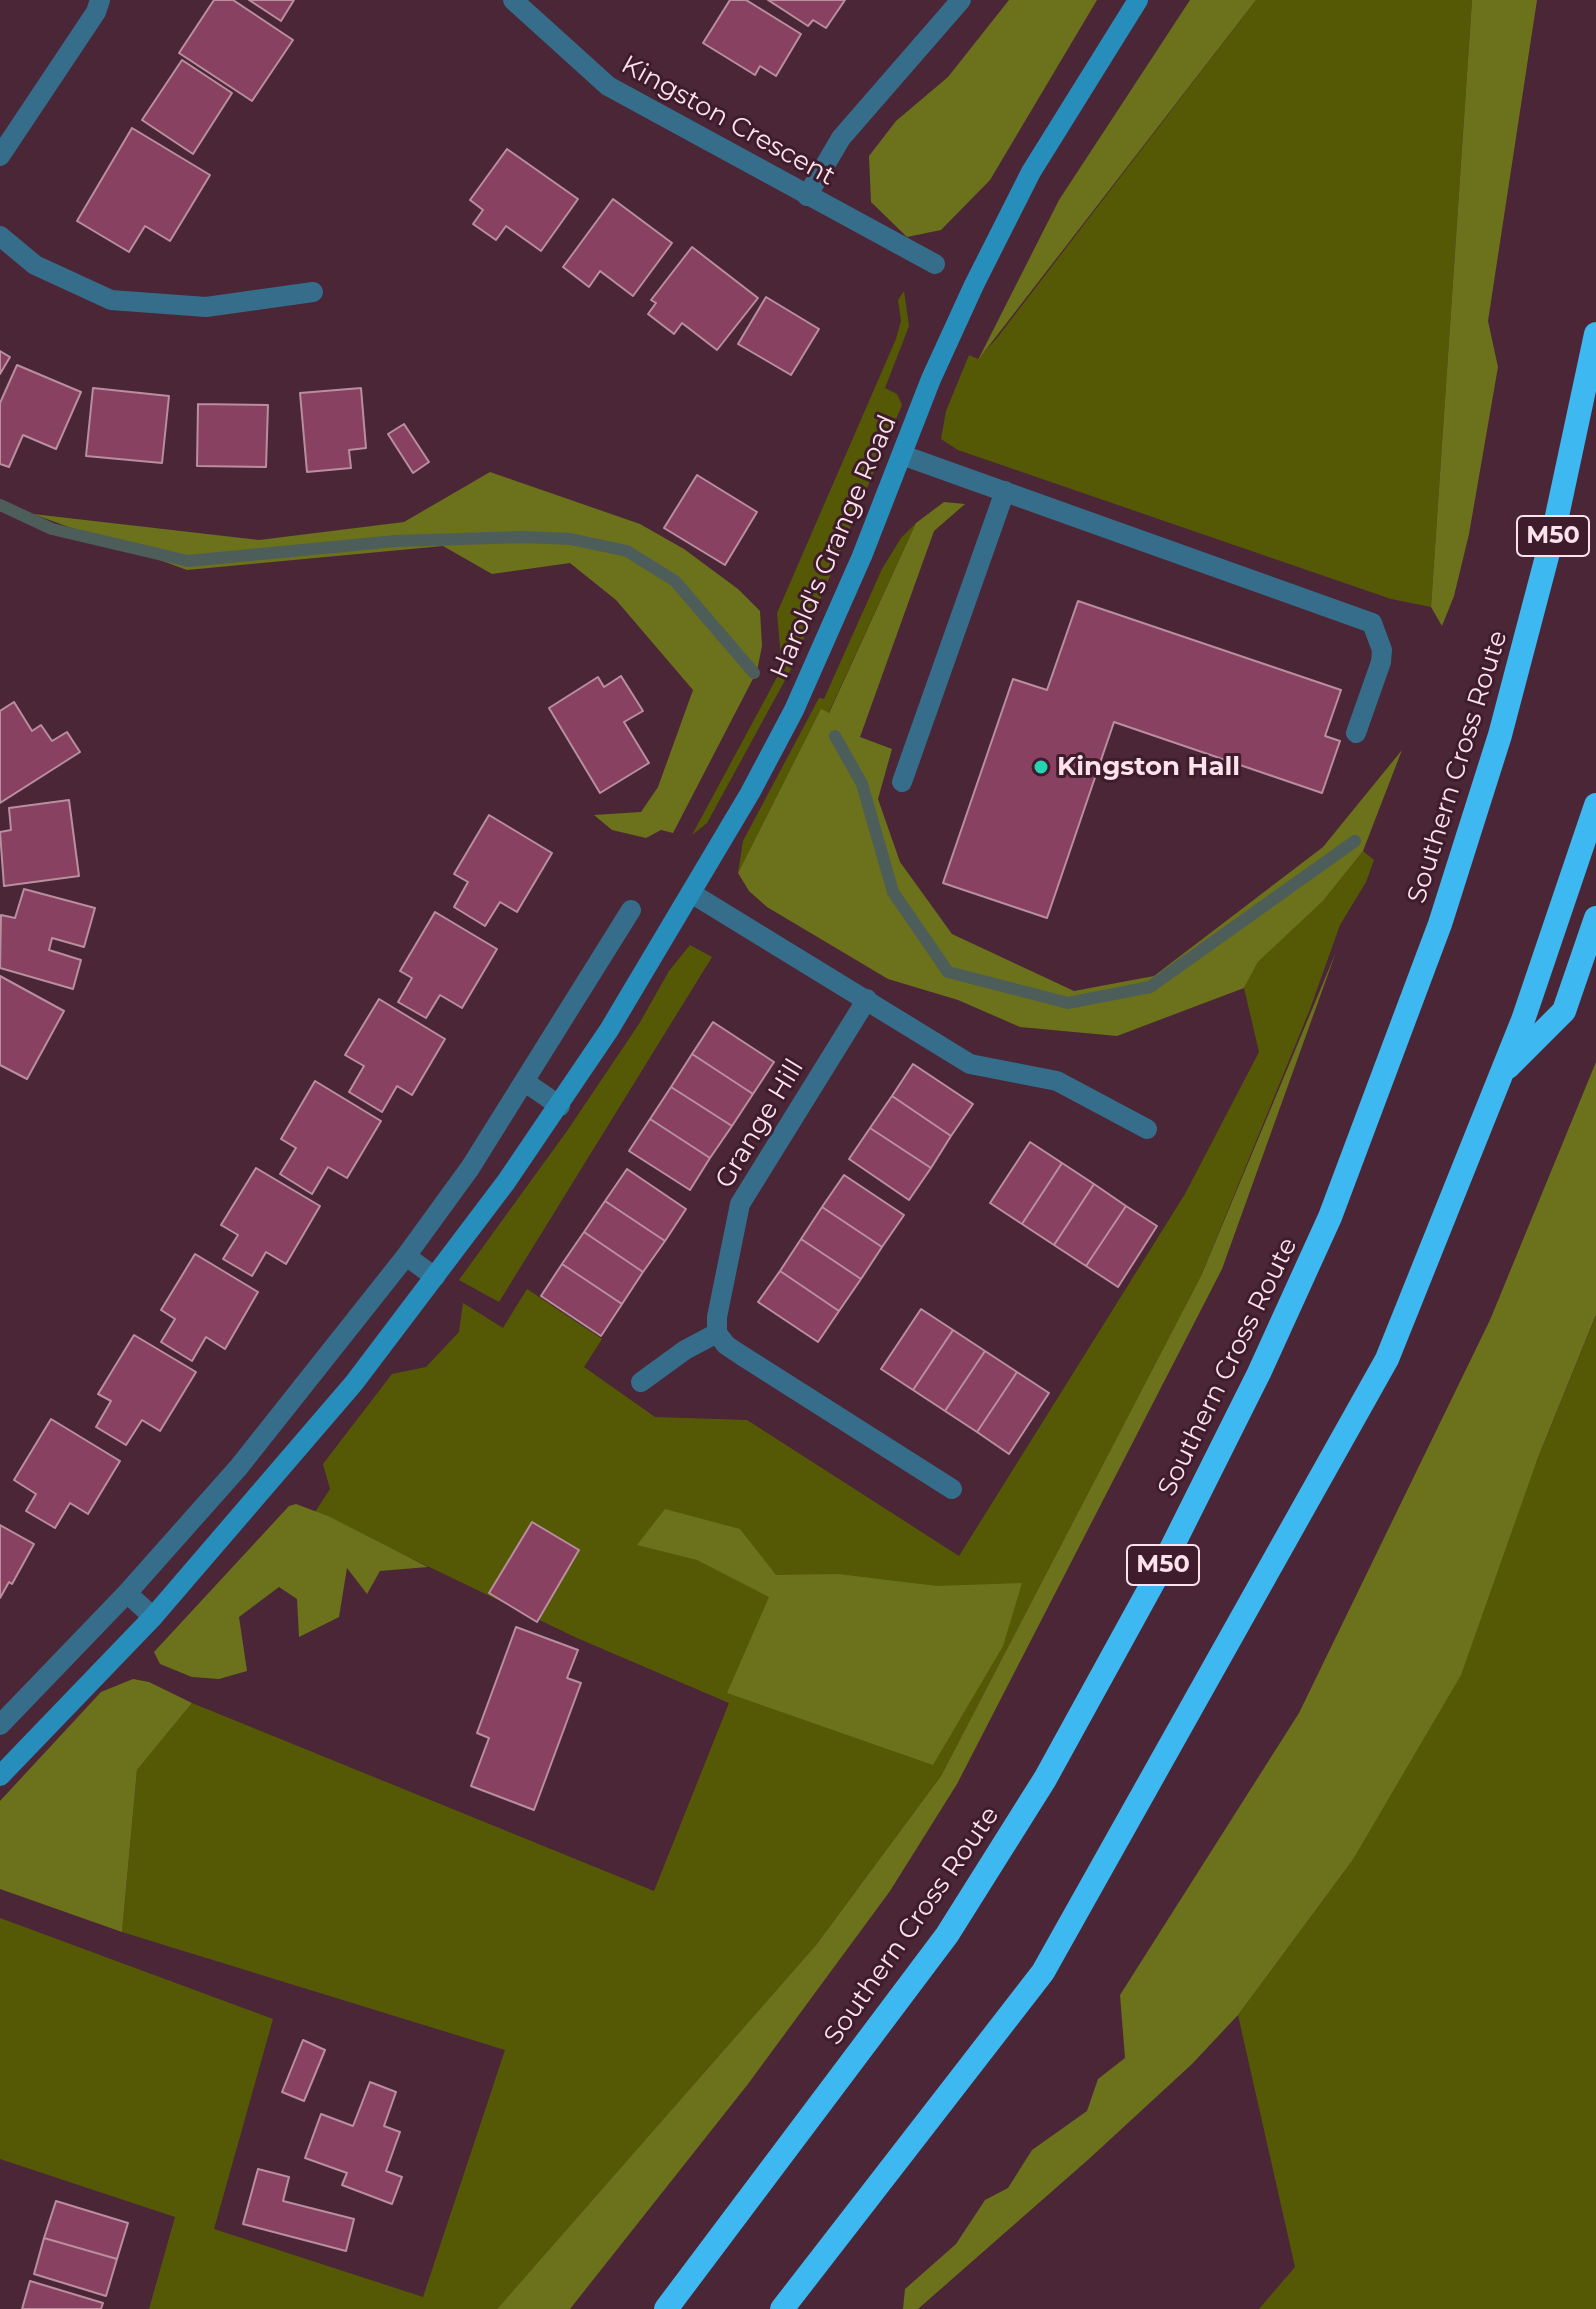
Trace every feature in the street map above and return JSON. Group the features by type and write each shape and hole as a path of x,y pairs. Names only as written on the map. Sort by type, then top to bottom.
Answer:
{"highway":[{"name":"Southern Cross Route","path":"666,2309 947,1935 1045,1779 1166,1559 1259,1373 1330,1217 1440,924 1500,735 1550,545 1596,334"},
{"path":"782,2309 1043,1972 1387,1359 1523,1020 1596,805"},
{"path":"1501,1074 1564,1011 1596,918"}],"street":[{"path":"0,156 96,12 100,0"},
{"name":"Kingston Crescent","path":"513,0 608,86 935,264"},
{"path":"807,196 841,138 961,0"},
{"name":"Harold's Grange Road","path":"0,1776 153,1617 304,1444 435,1277 560,1106 691,893 794,710 957,321 1031,172 1138,0"},
{"path":"0,236 35,265 111,300 206,307 313,292"},
{"path":"902,455 1372,623 1382,650 1381,662 1356,733"},
{"path":"902,782 1005,491"},
{"path":"691,893 970,1064 1057,1081 1147,1129"},
{"path":"0,1725 127,1593 277,1422 406,1256 470,1168 631,910"},
{"name":"Grange Hill","path":"717,1333 717,1317 740,1204 867,999"},
{"path":"525,1082 560,1106"},
{"path":"406,1256 435,1277"},
{"path":"641,1382 685,1350 717,1333 726,1345 741,1355 952,1489"},
{"path":"277,1422 304,1444"},
{"path":"127,1593 153,1617"}],"shaded area":[{"path":"1009,0 1097,0 990,180 941,230 907,237 871,202 869,156 896,121 948,77"},
{"path":"1190,0 1256,0 978,360 1059,200"},
{"path":"1256,0 1472,0 1431,607 1391,599 958,450 941,439 946,411 969,355 978,359 997,338"},
{"path":"1472,0 1537,0 1488,321 1498,367 1469,534 1454,596 1442,626 1431,607"},
{"path":"904,291 909,326 885,388 897,394 902,405 790,671 707,823 692,835 782,668 777,613 896,339 901,321 898,300"},
{"path":"490,472 640,524 684,549 738,589 760,611 762,646 757,671 673,833 661,830 646,838 612,830 594,815 641,812 658,787 693,690 616,600 570,563 492,574 443,546 187,570 33,514 259,540 404,522"},
{"path":"944,502 965,504 934,531 860,737 892,749 878,799 900,862 952,934 1074,991 1154,976 1323,847 1402,750 1363,851 1323,901 1258,962 1244,988 1117,1036 1020,1027 958,1000 888,979 767,907 749,891 738,873 821,709 829,713 916,523"},
{"path":"916,523 828,714 821,710 738,873 743,841 819,698 824,699 882,569 901,538"},
{"path":"1363,851 1374,860 1366,882 1340,925 1310,1009 1201,1276 941,1776 816,1945 497,2309 149,2309 175,2217 0,2159 0,1918 273,2019 214,2229 423,2297 505,2050 122,1932 137,1770 192,1703 654,1891 729,1703 577,1638 315,1512 330,1489 323,1464 392,1374 426,1367 459,1332 463,1303 503,1328 527,1289 602,1339 584,1367 655,1417 747,1420 959,1556 1185,1194 1259,1052 1244,988 1258,962 1323,901"},
{"path":"690,945 712,957 499,1302 459,1280 567,1131 639,1024 669,971"},
{"path":"1336,952 1222,1269 957,1784 890,1891 748,2084 570,2309 497,2309 816,1945 941,1776 1201,1276"},
{"path":"1596,1062 1596,1315 1537,1460 1461,1675 1352,1861 1238,2015 1192,2064 1090,2158 918,2309 903,2309 905,2289 956,2244 985,2200 1008,2188 1032,2150 1087,2111 1098,2079 1125,2058 1120,1995 1299,1713 1490,1320"},
{"path":"1596,1316 1596,2309 1259,2309 1295,2267 1238,2015 1352,1861 1537,1460"},
{"path":"296,1504 328,1516 428,1567 380,1571 367,1594 347,1568 339,1617 299,1637 297,1599 279,1587 239,1617 247,1671 219,1679 192,1677 160,1664 154,1652 289,1506"},
{"path":"665,1509 740,1529 776,1575 838,1574 937,1586 1022,1583 1003,1646 933,1765 727,1693 769,1597 697,1560 637,1545"},
{"path":"133,1679 149,1682 192,1703 137,1770 122,1932 0,1889 0,1801 101,1692"}],"building":[{"path":"214,0 233,0 293,40 252,101 179,53"},
{"path":"249,0 294,0 281,21"},
{"path":"730,0 746,0 801,34 776,76 760,66 755,75 703,43"},
{"path":"768,0 845,0 826,28 813,20 808,26"},
{"path":"182,60 232,93 193,154 142,120"},
{"path":"132,128 210,175 170,241 145,226 129,252 77,221"},
{"path":"507,149 578,199 541,251 506,226 496,240 473,224 483,210 470,200"},
{"path":"613,199 672,243 633,296 600,271 589,287 563,267"},
{"path":"692,247 758,298 717,350 682,323 674,334 648,314 656,303 651,300"},
{"path":"766,297 819,329 791,375 738,344"},
{"path":"0,351 10,357 0,374"},
{"path":"17,365 81,392 56,449 23,435 9,467 0,464 0,403"},
{"path":"93,388 169,396 162,463 86,456"},
{"path":"361,388 366,448 349,450 351,468 307,472 300,393"},
{"path":"198,404 268,405 266,467 197,466"},
{"path":"404,424 429,462 413,473 388,434"},
{"path":"697,475 757,512 725,565 664,528"},
{"name":"Kingston Hall","path":"1078,601 1341,690 1325,736 1340,741 1322,793 1114,722 1047,918 943,883 1013,679 1047,690"},
{"path":"621,676 643,711 624,722 649,763 600,793 549,708 598,677 604,687"},
{"path":"14,702 32,731 41,725 52,741 67,732 80,752 0,803 0,711"},
{"path":"69,800 79,876 4,886 0,832 11,830 9,808"},
{"path":"489,815 552,853 517,912 500,902 485,926 454,907 468,882 454,874"},
{"path":"24,889 95,908 84,947 52,938 49,950 81,960 73,989 0,968 1,915 15,918"},
{"path":"435,912 497,949 462,1008 440,995 426,1018 398,1002 412,978 400,971"},
{"path":"0,976 64,1011 27,1079 0,1065"},
{"path":"379,999 445,1039 412,1095 397,1086 382,1112 349,1092 364,1066 345,1055"},
{"path":"713,1022 774,1062 753,1094 692,1054"},
{"path":"692,1054 753,1094 732,1126 671,1087"},
{"path":"913,1064 973,1104 951,1136 892,1096"},
{"path":"315,1081 381,1121 347,1178 328,1167 312,1194 280,1174 296,1148 281,1139"},
{"path":"671,1087 732,1126 710,1158 650,1119"},
{"path":"892,1096 951,1136 931,1168 870,1128"},
{"path":"650,1119 710,1158 690,1190 629,1151"},
{"path":"870,1128 931,1168 909,1200 849,1159"},
{"path":"1030,1142 1062,1163 1022,1224 990,1203"},
{"path":"1062,1163 1094,1184 1054,1245 1022,1224"},
{"path":"256,1168 320,1206 286,1264 266,1252 252,1276 223,1259 238,1235 221,1225"},
{"path":"627,1169 686,1209 665,1241 605,1201"},
{"path":"844,1175 904,1215 882,1247 822,1207"},
{"path":"1094,1184 1126,1206 1086,1266 1054,1245"},
{"path":"605,1201 665,1241 643,1272 584,1232"},
{"path":"1126,1206 1157,1226 1118,1287 1086,1266"},
{"path":"822,1207 882,1247 861,1279 801,1239"},
{"path":"584,1232 643,1272 622,1304 562,1264"},
{"path":"801,1239 861,1279 839,1311 780,1271"},
{"path":"195,1254 258,1292 225,1349 206,1337 192,1361 161,1342 175,1319 161,1310"},
{"path":"562,1264 622,1304 601,1336 541,1296"},
{"path":"780,1271 839,1311 818,1342 758,1302"},
{"path":"921,1309 953,1330 913,1390 881,1369"},
{"path":"953,1330 985,1351 945,1411 913,1390"},
{"path":"134,1335 196,1372 160,1431 142,1420 126,1445 96,1427 111,1401 98,1394"},
{"path":"985,1351 1017,1372 977,1432 945,1411"},
{"path":"1017,1372 1049,1393 1009,1454 977,1432"},
{"path":"51,1419 120,1461 88,1514 70,1503 55,1528 26,1511 36,1494 14,1480"},
{"path":"532,1522 579,1550 537,1622 489,1593"},
{"path":"0,1525 34,1544 12,1584 9,1582 0,1598"},
{"path":"516,1627 578,1650 567,1678 581,1683 534,1810 471,1786 489,1738 477,1733"},
{"path":"303,2040 325,2050 304,2101 282,2092"},
{"path":"370,2082 396,2092 384,2126 400,2132 386,2171 402,2177 392,2204 342,2185 347,2173 305,2158 321,2114 353,2126"},
{"path":"258,2169 289,2177 283,2201 354,2219 346,2251 243,2224"},
{"path":"56,2201 128,2223 117,2259 44,2238"},
{"path":"44,2238 117,2259 106,2296 34,2274"},
{"path":"30,2281 103,2303 101,2309 22,2309"}],"waterway":[{"path":"0,505 52,529 188,561 396,541 524,537 570,539 627,551 675,581 754,673"},
{"path":"835,736 862,784 893,892 948,972 1068,1003 1150,987 1355,841"}],"place":[{"name":"Kingston Hall","path":"1041,767"}]}
